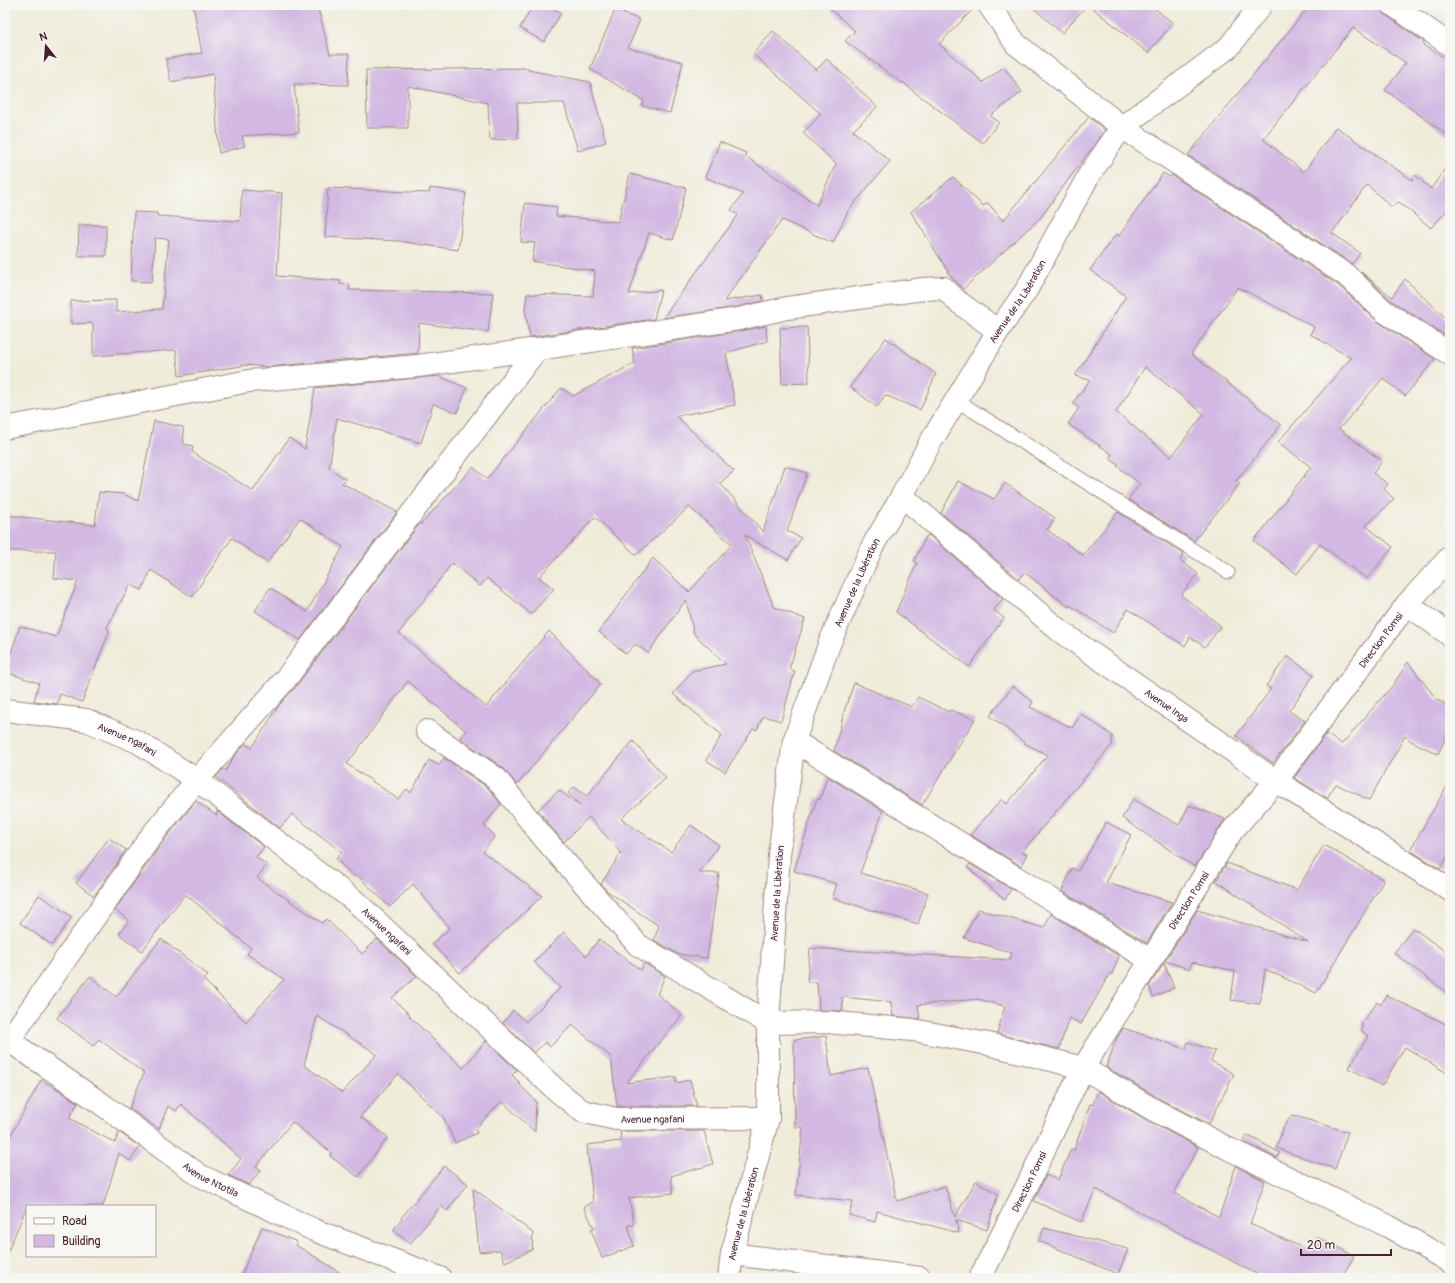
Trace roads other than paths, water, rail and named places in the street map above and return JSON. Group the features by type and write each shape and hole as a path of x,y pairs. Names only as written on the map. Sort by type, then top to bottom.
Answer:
{"main road":[{"path":"989,5 1016,44 1122,127 1346,275 1384,311 1450,354"},
{"name":"Avenue de la Libération","path":"729,1278 732,1254 768,1118 768,1023 779,855 794,741 833,635 872,548 930,443 998,331 1027,289 1089,175 1122,127 1229,47 1261,5"},
{"path":"1393,5 1450,45"},
{"path":"5,428 249,381 418,366 739,319 787,308 923,289 944,288 957,301 998,331"},
{"path":"6,1041 152,835 197,780 284,682 537,349"},
{"name":"Avenue Inga","path":"902,496 1061,632 1276,781 1450,890"},
{"name":"Direction Pomsi","path":"980,1278 1026,1188 1083,1068 1232,831 1276,781 1407,604 1450,557"},
{"path":"1407,604 1450,635"},
{"name":"Avenue ngafani","path":"5,710 86,720 138,742 197,780 356,902 555,1088 582,1111 616,1118 768,1118"},
{"path":"427,731 496,778 543,837 638,945 768,1023 827,1022 913,1030 988,1044 1083,1068 1154,1110 1229,1149 1388,1226 1450,1262"},
{"path":"794,741 1150,960"},
{"name":"Avenue Ntotila","path":"6,1041 99,1102 200,1175 314,1230 440,1278"},
{"path":"732,1254 920,1278"}],"lane":[{"path":"956,400 1228,572"}]}
